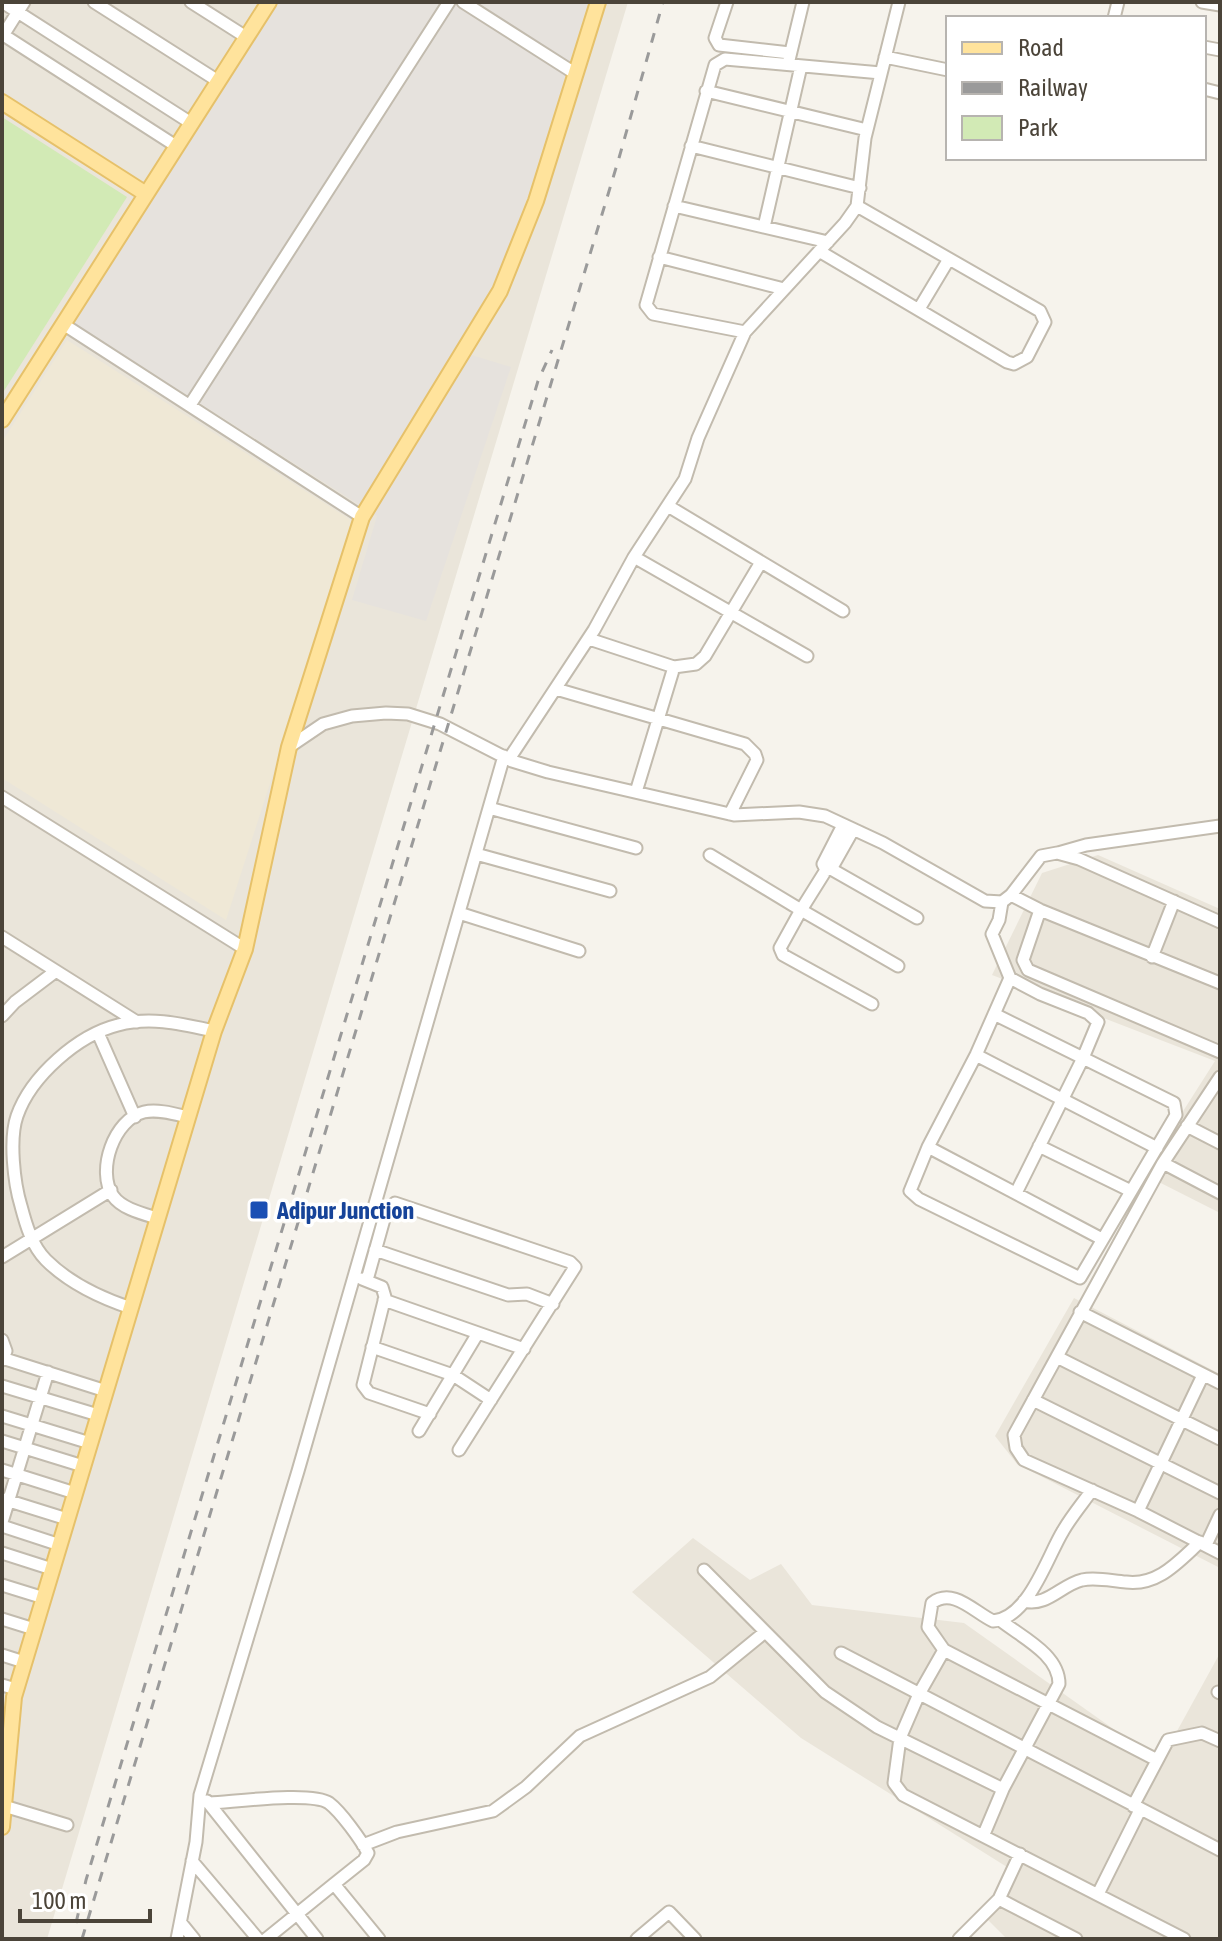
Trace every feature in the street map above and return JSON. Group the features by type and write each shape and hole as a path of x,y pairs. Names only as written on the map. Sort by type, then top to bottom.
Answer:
{"main road":[{"path":"2,420 269,2"},
{"path":"2,1826 9,1687 24,1662 214,1031 245,949 289,747 362,517 500,291 536,201 598,2"},
{"path":"2,102 146,194"}],"street":[{"path":"2,2 21,7 191,123"},
{"path":"94,2 218,81"},
{"path":"191,2 246,37"},
{"path":"190,405 449,2"},
{"path":"463,2 576,74"},
{"path":"727,2 715,38 719,45 789,59 801,66 881,73"},
{"path":"789,59 803,2"},
{"path":"177,1939 205,1799 489,808 506,758 589,639 634,557 689,472 698,438 745,332 824,247 857,206 867,130 899,2"},
{"path":"1202,2 1220,5"},
{"path":"21,7 2,35 176,146"},
{"path":"885,57 946,70"},
{"path":"745,332 653,314 648,310 647,299 715,65 725,59 789,59"},
{"path":"764,227 801,66"},
{"path":"706,91 867,130"},
{"path":"691,146 860,188"},
{"path":"674,206 764,227 824,247 1007,362 1014,364 1027,357 1045,322 1040,311 857,206"},
{"path":"659,257 784,289"},
{"path":"919,309 949,259"},
{"path":"63,324 362,517"},
{"path":"668,506 843,611"},
{"path":"634,557 807,656"},
{"path":"589,639 674,667 690,666 702,660 761,562"},
{"path":"636,792 674,667"},
{"path":"556,689 745,744 757,760 730,814"},
{"path":"289,747 323,724 352,716 408,714 440,724 506,758 548,772 730,814 799,812 825,816 883,843 985,901 1006,898 1220,983"},
{"path":"2,797 245,949"},
{"path":"489,808 636,848"},
{"path":"1016,1193 1097,1027 1094,1017 1010,978 992,934 1006,898 1041,856 1086,845 1220,826"},
{"path":"848,827 823,864 917,918"},
{"path":"1057,853 1079,859 1220,922"},
{"path":"476,854 610,891"},
{"path":"710,855 898,966"},
{"path":"828,869 801,910 780,951 872,1004"},
{"path":"1152,957 1174,901"},
{"path":"1040,910 1023,960 1028,970 1220,1052"},
{"path":"459,913 579,951"},
{"path":"2,937 138,1023"},
{"path":"2,1016 15,1002 56,971"},
{"path":"994,1014 1174,1103 1176,1115 1083,1276 1075,1278 912,1194 911,1187 928,1147 976,1055 994,1014 1010,978"},
{"path":"131,1308 107,1300 77,1283 45,1259 28,1232 16,1189 14,1144 17,1116 38,1080 77,1042 118,1025 138,1023 166,1021 214,1031"},
{"path":"98,1033 135,1117"},
{"path":"976,1055 1157,1148"},
{"path":"1218,1083 1163,1163 1014,1435 1016,1448 1024,1460 1138,1511 1220,1553"},
{"path":"157,1218 113,1197 106,1176 111,1147 123,1124 144,1112 167,1112 188,1117"},
{"path":"2,1119 16,1127"},
{"path":"1187,1126 1220,1143"},
{"path":"1039,1146 1131,1191"},
{"path":"928,1147 1102,1239"},
{"path":"1163,1163 1220,1193"},
{"path":"2,1257 111,1190"},
{"path":"367,1280 386,1212 390,1206 399,1203 574,1264 575,1270 459,1450"},
{"path":"375,1250 508,1295 527,1294 553,1304"},
{"path":"354,1277 382,1287 384,1300 363,1381 366,1390 430,1414"},
{"path":"384,1300 524,1349"},
{"path":"1080,1312 1220,1383"},
{"path":"419,1431 478,1333"},
{"path":"2,1340 6,1351 2,1359 106,1391"},
{"path":"372,1347 453,1375 491,1400"},
{"path":"1057,1357 1220,1439"},
{"path":"48,1372 17,1475 5,1500 2,1524 60,1545"},
{"path":"1138,1511 1203,1375"},
{"path":"2,1386 98,1415"},
{"path":"1033,1400 1220,1493"},
{"path":"2,1416 90,1443"},
{"path":"2,1441 83,1466"},
{"path":"2,1470 75,1493"},
{"path":"1092,1490 1063,1531 1024,1601 1010,1615 1000,1620 988,1619 955,1598 938,1598 932,1603 928,1627 944,1650 1157,1760"},
{"path":"5,1500 67,1519"},
{"path":"1024,1601 1042,1602 1082,1580 1137,1584 1151,1580 1203,1544 1220,1515"},
{"path":"2,1553 52,1569"},
{"path":"704,1570 825,1692 877,1727 1003,1789"},
{"path":"2,1585 44,1598"},
{"path":"2,1619 34,1629"},
{"path":"984,1834 1003,1789 1059,1684 1059,1674 1049,1658 1000,1620"},
{"path":"363,1845 397,1832 493,1811 548,1769 560,1753 580,1736 710,1677 765,1632"},
{"path":"944,1650 919,1694 900,1738 894,1783 898,1790 1184,1939"},
{"path":"841,1653 1220,1850"},
{"path":"2,1655 24,1662"},
{"path":"1098,1894 1165,1743 1174,1738 1202,1733 1220,1741"},
{"path":"4,1796 67,1825"},
{"path":"205,1799 318,1799 330,1803 368,1853 364,1860 266,1939"},
{"path":"205,1799 317,1939"},
{"path":"959,1939 999,1899 1020,1854"},
{"path":"192,1861 258,1939"},
{"path":"334,1884 379,1939"},
{"path":"999,1899 1076,1939"},
{"path":"637,1939 669,1912 695,1939"},
{"path":"181,1923 194,1939"}],"shaded area":[{"path":"2,2 628,2 47,1939 2,1939"},
{"path":"277,2 588,2 530,189 500,272 455,350 511,367 426,621 352,600 377,516 74,323"},
{"path":"67,340 354,522 226,920 2,778 2,442"},
{"path":"1098,855 1220,909 1220,1213 1143,1174 1215,1061 992,975 1042,873"},
{"path":"1074,1298 1220,1374 1220,1568 1017,1464 995,1436"},
{"path":"693,1538 750,1580 781,1564 812,1605 964,1623 1160,1762 1220,1653 1220,1939 1007,1939 986,1918 1007,1867 801,1738 632,1592"}],"green space":[{"path":"2,117 127,197 2,394"}],"railway":[{"path":"82,1939 619,158 663,2"},
{"path":"76,1923 86,1880 538,381 552,350"}],"place":[{"name":"Adipur Junction","path":"259,1210"}]}
